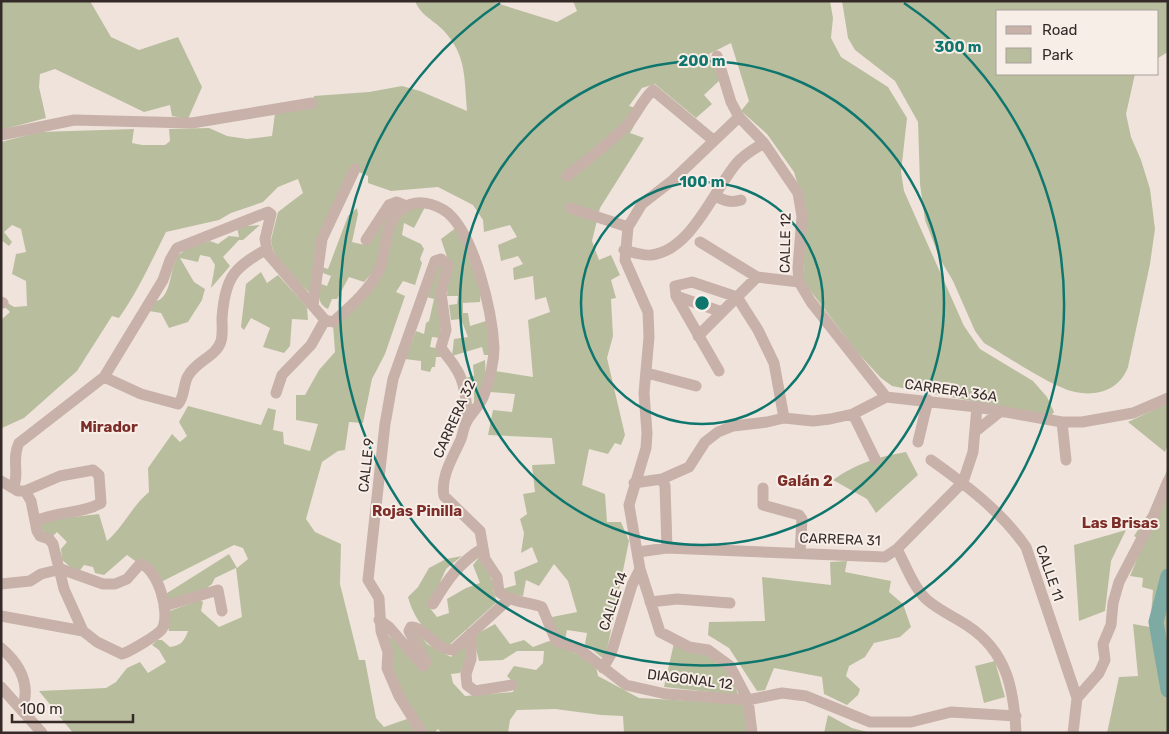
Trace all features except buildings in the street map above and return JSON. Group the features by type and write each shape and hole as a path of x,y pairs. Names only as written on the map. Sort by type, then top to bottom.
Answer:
{"street":[{"name":"CALLE 12","path":"716,56 730,102 738,117 764,143 798,193 802,216 798,268 799,282 811,302 886,396"},
{"path":"567,176 603,148 629,123 644,99 653,90 713,140"},
{"path":"1,135 74,120 192,123 312,103"},
{"path":"634,483 646,448 644,393 649,337 648,312 625,260 624,250 628,226 642,204 673,180 738,117"},
{"path":"624,250 649,256 675,244 701,217 737,162 764,143"},
{"path":"313,305 322,239 355,169"},
{"path":"715,196 725,201 734,202 741,200"},
{"name":"CARRERA 32","path":"366,240 389,205 397,202 407,206 424,202 438,206 459,224 476,258 494,348 483,397 466,422 443,488 444,496 480,531 485,559 497,577 499,592 509,599"},
{"path":"13,488 16,481 14,452 19,444 104,377 163,280 170,260 177,248 268,212 272,214 272,218 265,239 268,254 325,320 333,322 358,299 379,269 392,220 407,206"},
{"path":"570,208 628,226"},
{"name":"CALLE 12","path":"700,242 757,276"},
{"path":"104,377 141,394 178,404 181,401 187,377 195,365 217,349 222,340 224,296 231,277 242,263 267,249"},
{"name":"CALLE 9","path":"422,733 399,696 387,668 388,652 379,620 379,598 368,580 385,424 393,379 408,335 425,295 435,261 441,259 448,265 441,293 446,330 441,347 456,368 463,387 467,410 466,422"},
{"path":"698,336 757,276 799,282"},
{"path":"676,291 692,282 737,297 758,330 774,363 784,418"},
{"path":"676,291 722,312"},
{"path":"676,291 698,336 719,371"},
{"path":"276,393 282,374 311,345 325,320"},
{"path":"647,373 696,386"},
{"name":"CARRERA 36A","path":"634,483 662,479 689,468 705,442 718,432 733,426 784,418 813,421 853,414 886,396 977,406 1062,422 1082,422 1133,413 1168,398"},
{"path":"918,442 928,400"},
{"name":"CARRERA 31","path":"638,552 667,548 885,557 897,549 963,482 973,452 977,406"},
{"path":"976,431 1001,412"},
{"path":"853,414 875,459"},
{"path":"1062,422 1066,460"},
{"name":"CALLE 11","path":"931,460 963,482 1015,531 1026,546 1077,698 1073,733"},
{"path":"1,481 13,488 25,491 60,476 92,470 99,475 102,503 76,511 52,514 36,521"},
{"path":"662,479 665,486 667,548"},
{"path":"1077,698 1099,673 1104,660 1104,644 1111,625 1113,603 1119,582 1152,518 1168,481"},
{"name":"CALLE 14","path":"603,668 611,654 632,585 640,569 629,505 634,483"},
{"path":"763,488 763,505 799,515 802,519 800,554"},
{"path":"1,584 30,581 42,574 61,569 103,584 115,584 127,579 140,564 147,565 153,573 164,606 163,628 160,632 122,654 97,642 83,631 64,589 61,569 53,544 49,539 40,536 37,532 31,501 25,491"},
{"path":"433,604 450,574 466,558 483,548"},
{"path":"897,549 918,589 928,600 982,636 1005,666 1016,716 1016,733"},
{"path":"640,569 660,632 689,647 708,650 730,666 748,700 752,733"},
{"path":"164,606 218,590 222,611"},
{"path":"379,620 389,627 423,666 426,662 409,631 411,627 416,627 430,641 445,650 453,650 509,599 524,601 542,607 556,641 578,648 594,658 603,668"},
{"path":"650,602 677,599 689,605 730,603"},
{"path":"1,616 83,631"},
{"path":"471,633 471,658 466,674 467,685 475,691 512,685"},
{"path":"1,648 22,672 27,690 22,710"},
{"name":"DIAGONAL 12","path":"603,668 626,685 666,694 748,700 782,693 806,696 870,722 911,722 951,712 1016,716"},
{"path":"1,687 42,733"}],"green space":[{"path":"1,1 90,1 111,37 139,50 178,37 202,87 188,119 172,116 170,105 144,112 55,69 40,74 39,87 46,118 1,130"},
{"path":"415,1 490,1 557,22 577,11 573,1 830,1 833,18 831,38 841,57 888,87 907,118 901,172 904,191 964,326 980,349 1033,381 1047,397 1054,412 1051,416 892,386 881,378 857,352 803,281 805,209 794,172 767,134 741,111 749,101 731,43 709,54 720,80 704,95 712,104 696,118 655,84 642,88 629,106 643,110 630,133 644,138 600,208 592,241 599,260 611,255 620,275 611,280 616,298 611,299 613,336 607,358 625,435 621,445 615,443 608,454 589,449 582,485 605,494 607,522 621,522 629,541 605,660 585,644 587,633 567,630 565,640 554,633 552,617 577,612 568,581 554,564 539,586 526,580 523,596 509,595 502,589 516,585 514,572 538,562 532,547 521,553 524,533 520,519 527,514 523,494 535,492 532,465 555,464 552,438 488,435 493,410 512,412 515,394 490,392 495,371 533,377 528,320 550,312 546,297 535,300 533,276 514,280 513,268 523,264 518,256 501,261 498,245 517,237 510,225 484,232 483,220 473,205 438,187 391,191 368,183 368,176 359,172 317,239 313,296 285,269 273,251 271,240 278,212 303,193 298,179 278,187 263,202 231,213 219,220 166,232 126,308 119,318 112,316 77,371 24,418 2,428 1,432 1,320 10,312 5,307 6,302 14,307 27,306 26,281 12,274 16,254 26,252 21,229 12,225 4,232 12,242 9,246 1,240 1,142 39,132 134,129 132,143 142,145 165,145 170,141 169,129 209,128 227,136 247,139 272,136 275,113 313,108 314,96 369,92 402,86 420,91 467,111 463,68 457,50 444,31 424,14"},
{"path":"842,1 1168,1 1168,52 1159,57 1159,10 996,10 996,75 1135,75 1126,114 1131,137 1150,189 1155,229 1150,264 1128,367 1120,381 1114,386 1100,392 1075,392 1042,378 984,343 975,331 953,281 940,259 925,220 920,184 918,122 895,81 855,50 848,38"},
{"path":"393,204 397,208 377,267 364,282 349,277 337,299 332,299 328,309 324,307 319,298 318,283 327,286 331,276 323,273 322,267 328,269 348,216 357,208 358,214 352,242 365,245"},
{"path":"425,207 414,228 404,223 402,235 421,244 424,249 420,259 422,263 415,285 403,281 396,292 405,296 385,354 372,379 363,423 349,422 345,450 338,451 322,462 306,519 315,532 341,544 340,584 359,660 365,660 376,718 384,727 407,719 418,733 73,733 39,691 106,688 116,682 127,668 140,662 148,673 166,662 159,650 152,645 157,640 162,640 170,647 177,645 182,642 188,631 169,631 164,613 200,600 203,602 201,611 219,627 242,617 236,568 215,578 212,584 204,590 167,602 164,595 229,554 237,568 248,559 243,548 234,545 163,581 127,555 104,575 95,573 93,567 84,565 78,573 62,560 61,549 67,542 57,532 50,539 40,527 42,523 55,519 99,514 107,541 149,492 148,468 172,434 180,442 187,436 179,422 188,406 261,425 268,408 276,410 273,430 283,432 284,444 310,451 318,424 296,420 296,395 305,395 319,370 335,352 333,325 364,296 396,221 410,208"},
{"path":"260,225 243,240 239,240 223,257 230,266 211,288 215,265 210,257 200,255 198,262 180,258 194,282 205,289 202,300 188,322 169,328 161,313 149,311 152,302 159,300 168,289 174,265 181,253 191,247 210,241 218,244 229,236 239,237 237,227"},
{"path":"457,227 481,290 480,302 463,303 463,313 468,313 470,326 486,321 491,355 484,355 482,347 452,356 454,339 468,337 461,319 451,320 449,305 457,304 458,296 447,296 448,260 441,239"},
{"path":"436,263 444,264 440,338 432,337 430,347 441,349 444,357 436,357 435,367 432,367 430,372 421,370 421,361 405,359 416,331 424,334 426,323 429,321 434,299 427,297"},
{"path":"261,272 267,283 278,275 307,307 308,320 292,319 290,346 284,353 263,347 270,328 251,318 244,330 241,327 246,284"},
{"path":"485,360 485,376 482,390 468,417 468,404 474,404 474,383 464,385 464,378 474,376 473,365"},
{"path":"1168,403 1168,444 1165,452 1128,422"},
{"path":"906,452 918,475 876,513 867,499 833,480 851,469 868,462"},
{"path":"1168,468 1168,733 1107,733 1119,677 1138,676 1133,624 1150,627 1153,590 1142,587 1143,578 1130,576 1144,542 1134,536 1150,511"},
{"path":"1126,530 1111,561 1105,611 1079,621 1074,545"},
{"path":"481,555 493,583 493,591 497,602 449,645 428,632 414,613 408,597 418,587 429,568 446,559 462,556 446,569 429,607 437,617 449,613 447,599 466,588 480,583 473,565"},
{"path":"847,561 845,572 891,581 889,592 903,604 911,627 900,637 874,643 865,657 849,666 846,676 860,689 858,695 847,705 824,694 822,677 774,668 765,690 757,691 729,648 708,635 709,622 765,621 762,577 831,585 830,562"},
{"path":"495,624 510,644 524,640 533,647 549,641 595,662 598,676 639,698 746,704 749,733 624,733 623,716 555,709 517,710 510,720 508,733 442,733 438,729 434,733 428,733 400,690 384,631 409,655 416,630 427,644 451,657 457,650 468,644 465,665 460,673 451,674 453,683 465,696 513,692 516,685 507,676 514,666 536,670 543,663 544,651 517,651 503,660 479,661 473,636"},
{"path":"674,643 704,652 729,666 738,695 664,687"},
{"path":"995,661 1005,697 984,703 975,666"},
{"path":"828,715 852,728 871,733 824,733"}],"waterway":[{"path":"1168,576 1156,622 1168,690"}],"district":[{"name":"Mirador","path":"109,427"},
{"name":"Galán 2","path":"805,481"},
{"name":"Rojas Pinilla","path":"417,511"},
{"name":"Las Brisas","path":"1120,523"}]}
